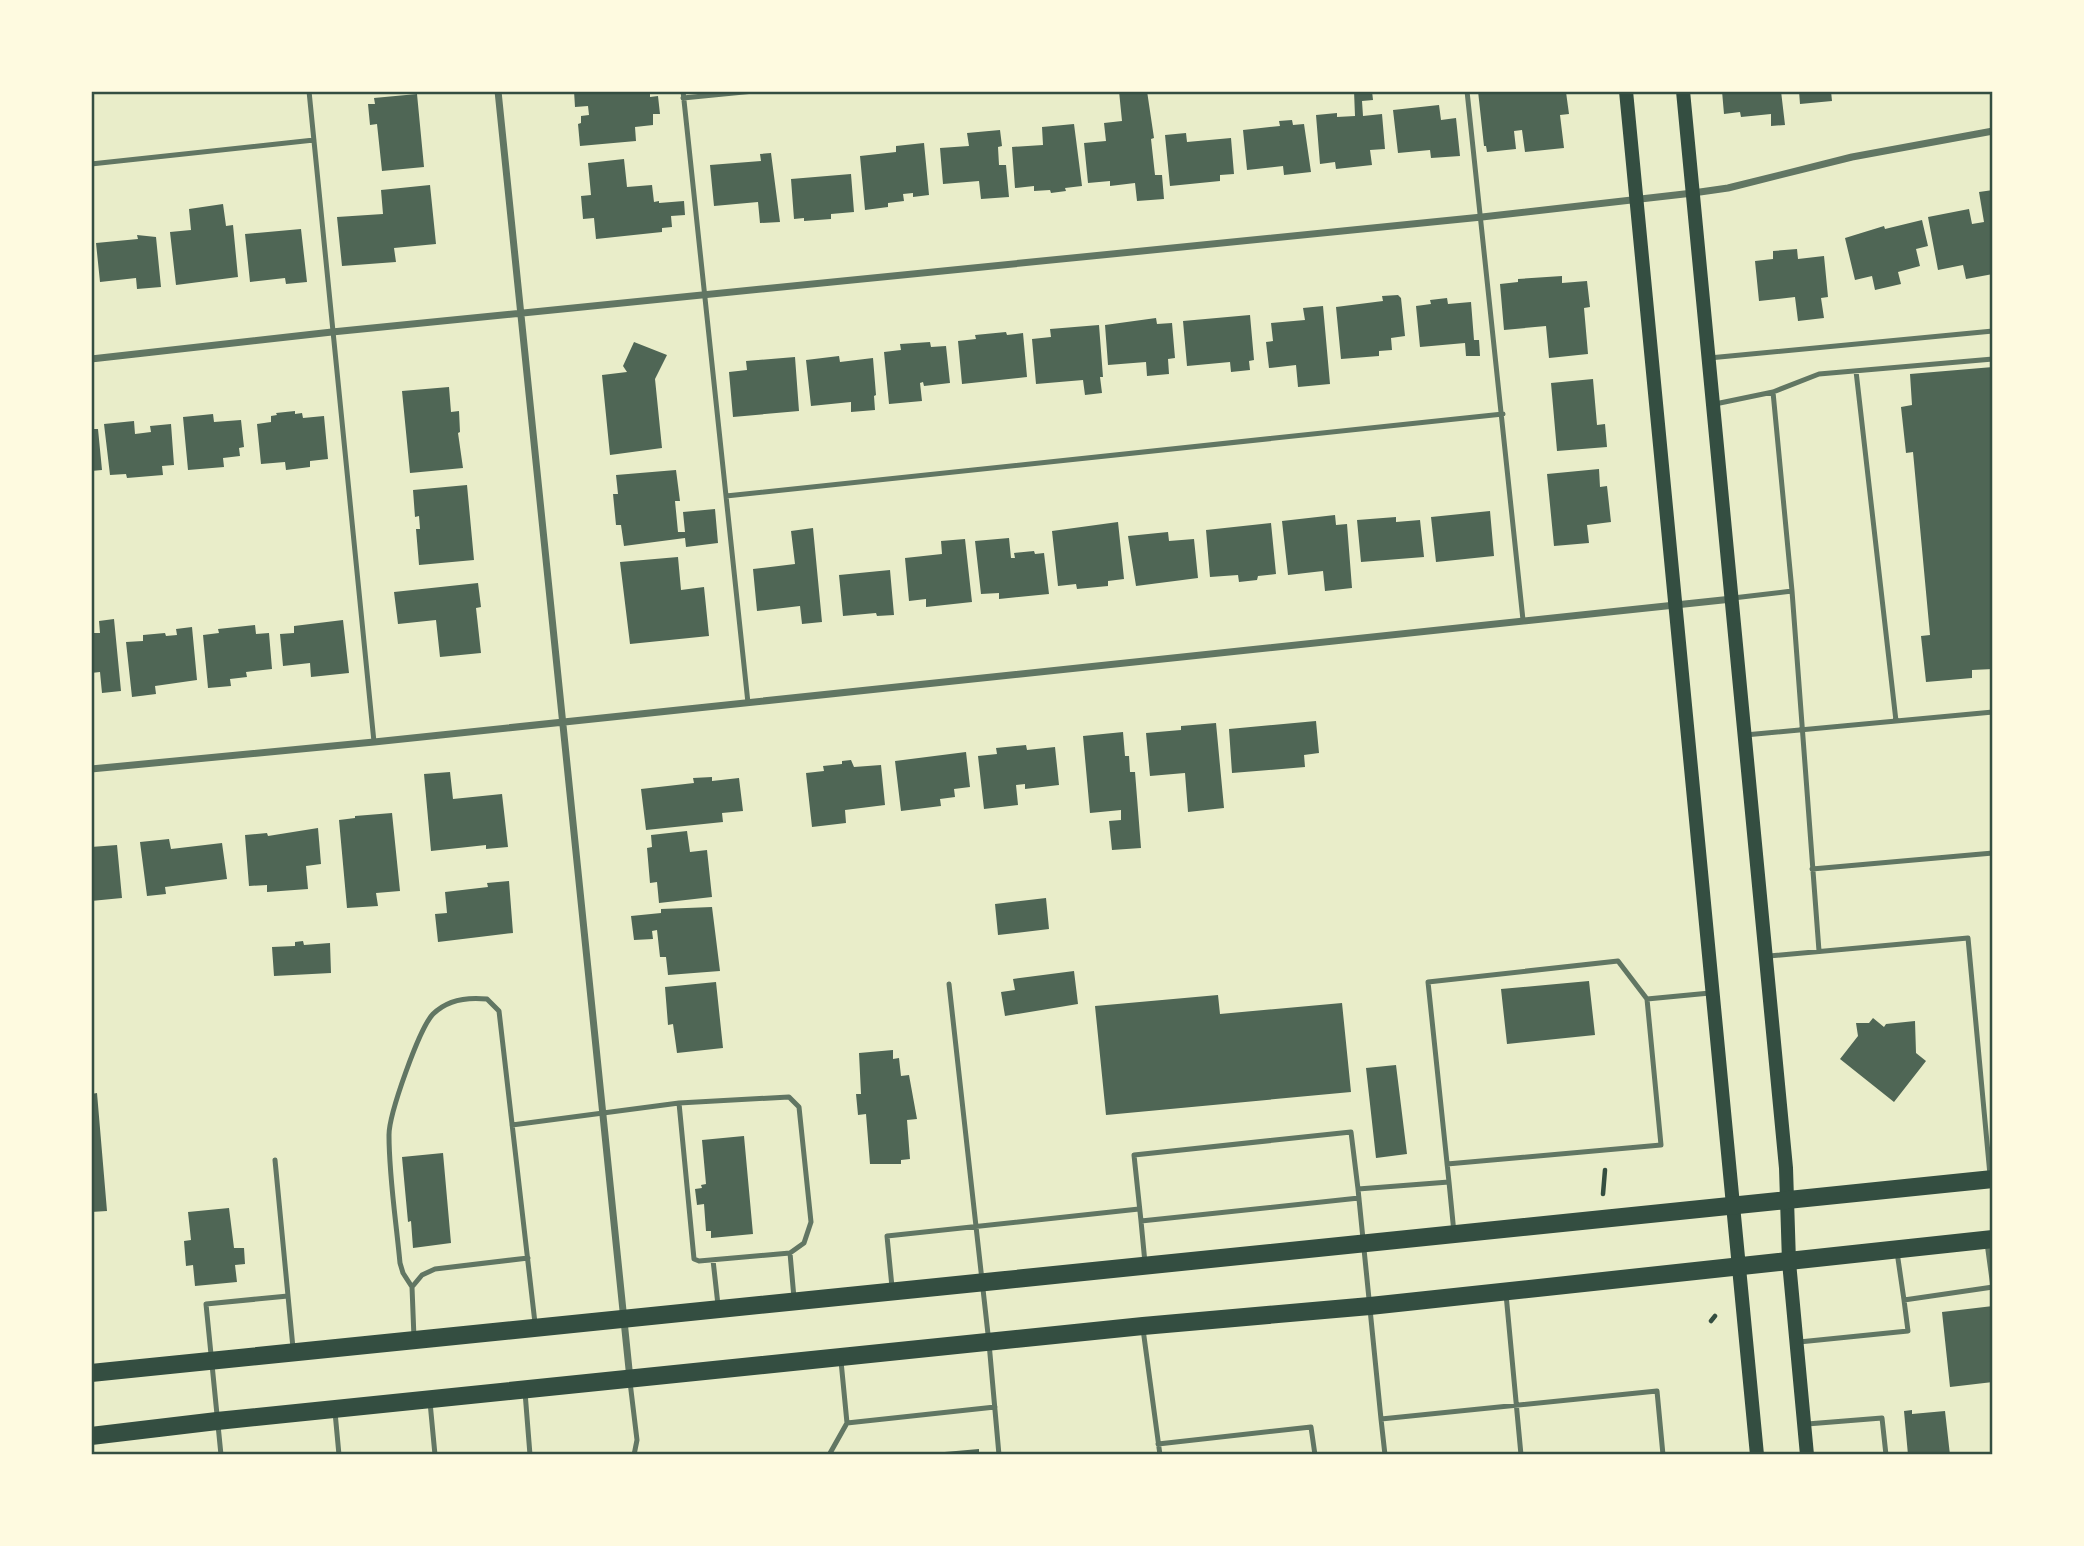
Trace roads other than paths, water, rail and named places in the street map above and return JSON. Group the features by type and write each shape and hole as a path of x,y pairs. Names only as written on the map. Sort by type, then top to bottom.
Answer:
{"main road":[{"path":"1626,91 1757,1455"},
{"path":"1683,91 1786,1168 1790,1262 1807,1455"},
{"path":"91,1373 1992,1179"},
{"path":"91,1436 217,1420 1143,1326 1370,1306 1990,1240"}],"street":[{"path":"498,91 630,1379"},
{"path":"91,359 332,332 1482,217 1728,188 1852,157 1993,131"},
{"path":"91,769 374,742 1732,598"}],"lane":[{"path":"309,91 374,742"},
{"path":"748,703 683,94 754,91"},
{"path":"1467,91 1523,620"},
{"path":"91,164 314,140"},
{"path":"1709,358 1993,331"},
{"path":"1714,404 1773,392 1819,374 1993,359"},
{"path":"1856,371 1896,720"},
{"path":"1773,392 1792,591 1819,951"},
{"path":"726,496 1503,414"},
{"path":"1732,598 1792,591"},
{"path":"1745,735 1993,712"},
{"path":"1812,869 1993,853"},
{"path":"1766,956 1968,938 1992,1179"},
{"path":"1447,1164 1661,1145 1647,999 1618,961 1429,982 1447,1164 1449,1181 1454,1233"},
{"path":"949,984 983,1281 999,1455"},
{"path":"1647,999 1712,993"},
{"path":"414,1338 412,1287 400,1263 389,1132 394,1104 430,1016 470,997 487,999 499,1011 536,1326"},
{"path":"512,1125 679,1103 789,1097 799,1107 811,1222 804,1243 790,1253 699,1261 694,1259 679,1103"},
{"path":"1146,1265 1134,1155 1351,1132 1385,1455"},
{"path":"275,1160 293,1351"},
{"path":"1358,1189 1449,1181"},
{"path":"1141,1220 1359,1198"},
{"path":"893,1290 887,1236 1139,1209"},
{"path":"1904,1300 1993,1287 1990,1240"},
{"path":"1796,1342 1908,1331 1897,1251"},
{"path":"790,1253 794,1300"},
{"path":"412,1287 422,1275 435,1269 528,1258"},
{"path":"713,1260 718,1307"},
{"path":"1506,1291 1521,1455"},
{"path":"221,1455 206,1304 288,1296"},
{"path":"1143,1326 1160,1455"},
{"path":"830,1455 846,1423 841,1358"},
{"path":"630,1379 637,1440 634,1455"},
{"path":"525,1389 530,1455"},
{"path":"1381,1419 1657,1391 1663,1455"},
{"path":"430,1399 435,1455"},
{"path":"846,1423 995,1407"},
{"path":"334,1409 339,1455"},
{"path":"1804,1424 1882,1418 1885,1455"},
{"path":"1158,1444 1311,1427 1315,1455"}]}
